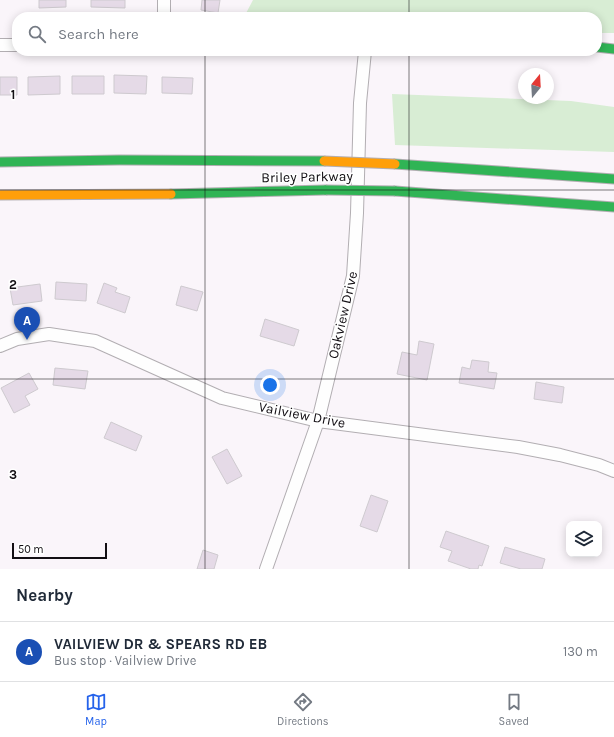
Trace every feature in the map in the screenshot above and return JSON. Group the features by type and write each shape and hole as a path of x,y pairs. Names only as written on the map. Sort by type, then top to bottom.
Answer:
{"main road":[{"path":"602,48 614,49"},
{"name":"Briley Parkway","path":"0,162 119,160 324,161 395,164 614,179"},
{"name":"Briley Parkway","path":"0,194 117,195 326,190 395,191 614,207"}],"street":[{"path":"164,0 164,12"},
{"path":"0,45 12,45"},
{"name":"Oakview Drive","path":"266,569 318,421 353,276 357,213 360,103 365,56"},
{"name":"Vailview Drive","path":"0,346 18,339 49,334 95,341 222,398 318,421 518,447 560,455 599,465 614,471"}],"green space":[{"path":"253,0 614,0 614,33 602,33 602,12 247,12"},
{"path":"392,94 518,99 518,104 554,104 554,100 571,101 614,107 614,152 395,145"}],"building":[{"path":"39,0 66,0 66,7 39,8"},
{"path":"91,0 125,0 125,8 91,7"},
{"path":"202,0 220,0 218,12 201,10"},
{"path":"114,75 147,76 146,94 114,93"},
{"path":"60,76 60,94 28,95 28,77"},
{"path":"72,76 104,76 104,94 72,94"},
{"path":"0,77 17,77 17,95 0,95"},
{"path":"162,77 193,78 192,94 162,93"},
{"path":"56,282 87,284 86,301 55,299"},
{"path":"104,283 117,288 115,292 130,297 125,313 97,303"},
{"path":"40,284 42,301 13,305 10,288"},
{"path":"181,286 203,292 197,311 176,305"},
{"path":"265,319 299,330 294,346 260,336"},
{"path":"419,341 434,344 427,380 397,374 402,352 417,355"},
{"path":"472,360 489,362 488,372 497,373 494,389 459,383 462,367 470,369"},
{"path":"55,368 88,371 85,389 53,385"},
{"path":"29,373 38,389 25,396 30,405 14,413 1,388"},
{"path":"536,382 564,387 562,403 534,399"},
{"path":"111,422 142,436 136,451 104,438"},
{"path":"227,449 242,476 227,484 212,457"},
{"path":"371,495 388,501 377,532 360,526"},
{"path":"446,531 489,546 482,566 479,565 478,569 471,569 448,561 452,551 440,547"},
{"path":"505,547 545,559 542,569 521,569 500,563"},
{"path":"203,550 218,555 214,569 197,569"}],"traffic: fast":[{"path":"602,48 614,49"},
{"path":"0,162 119,160 324,161"},
{"path":"395,164 614,179"},
{"path":"171,194 326,190"},
{"path":"326,190 395,191"},
{"path":"395,191 614,207"}],"traffic: slow":[{"path":"324,161 395,164"},
{"path":"0,195 171,194"}],"place":[{"name":"VAILVIEW DR & SPEARS RD EB","path":"27,340"}]}
